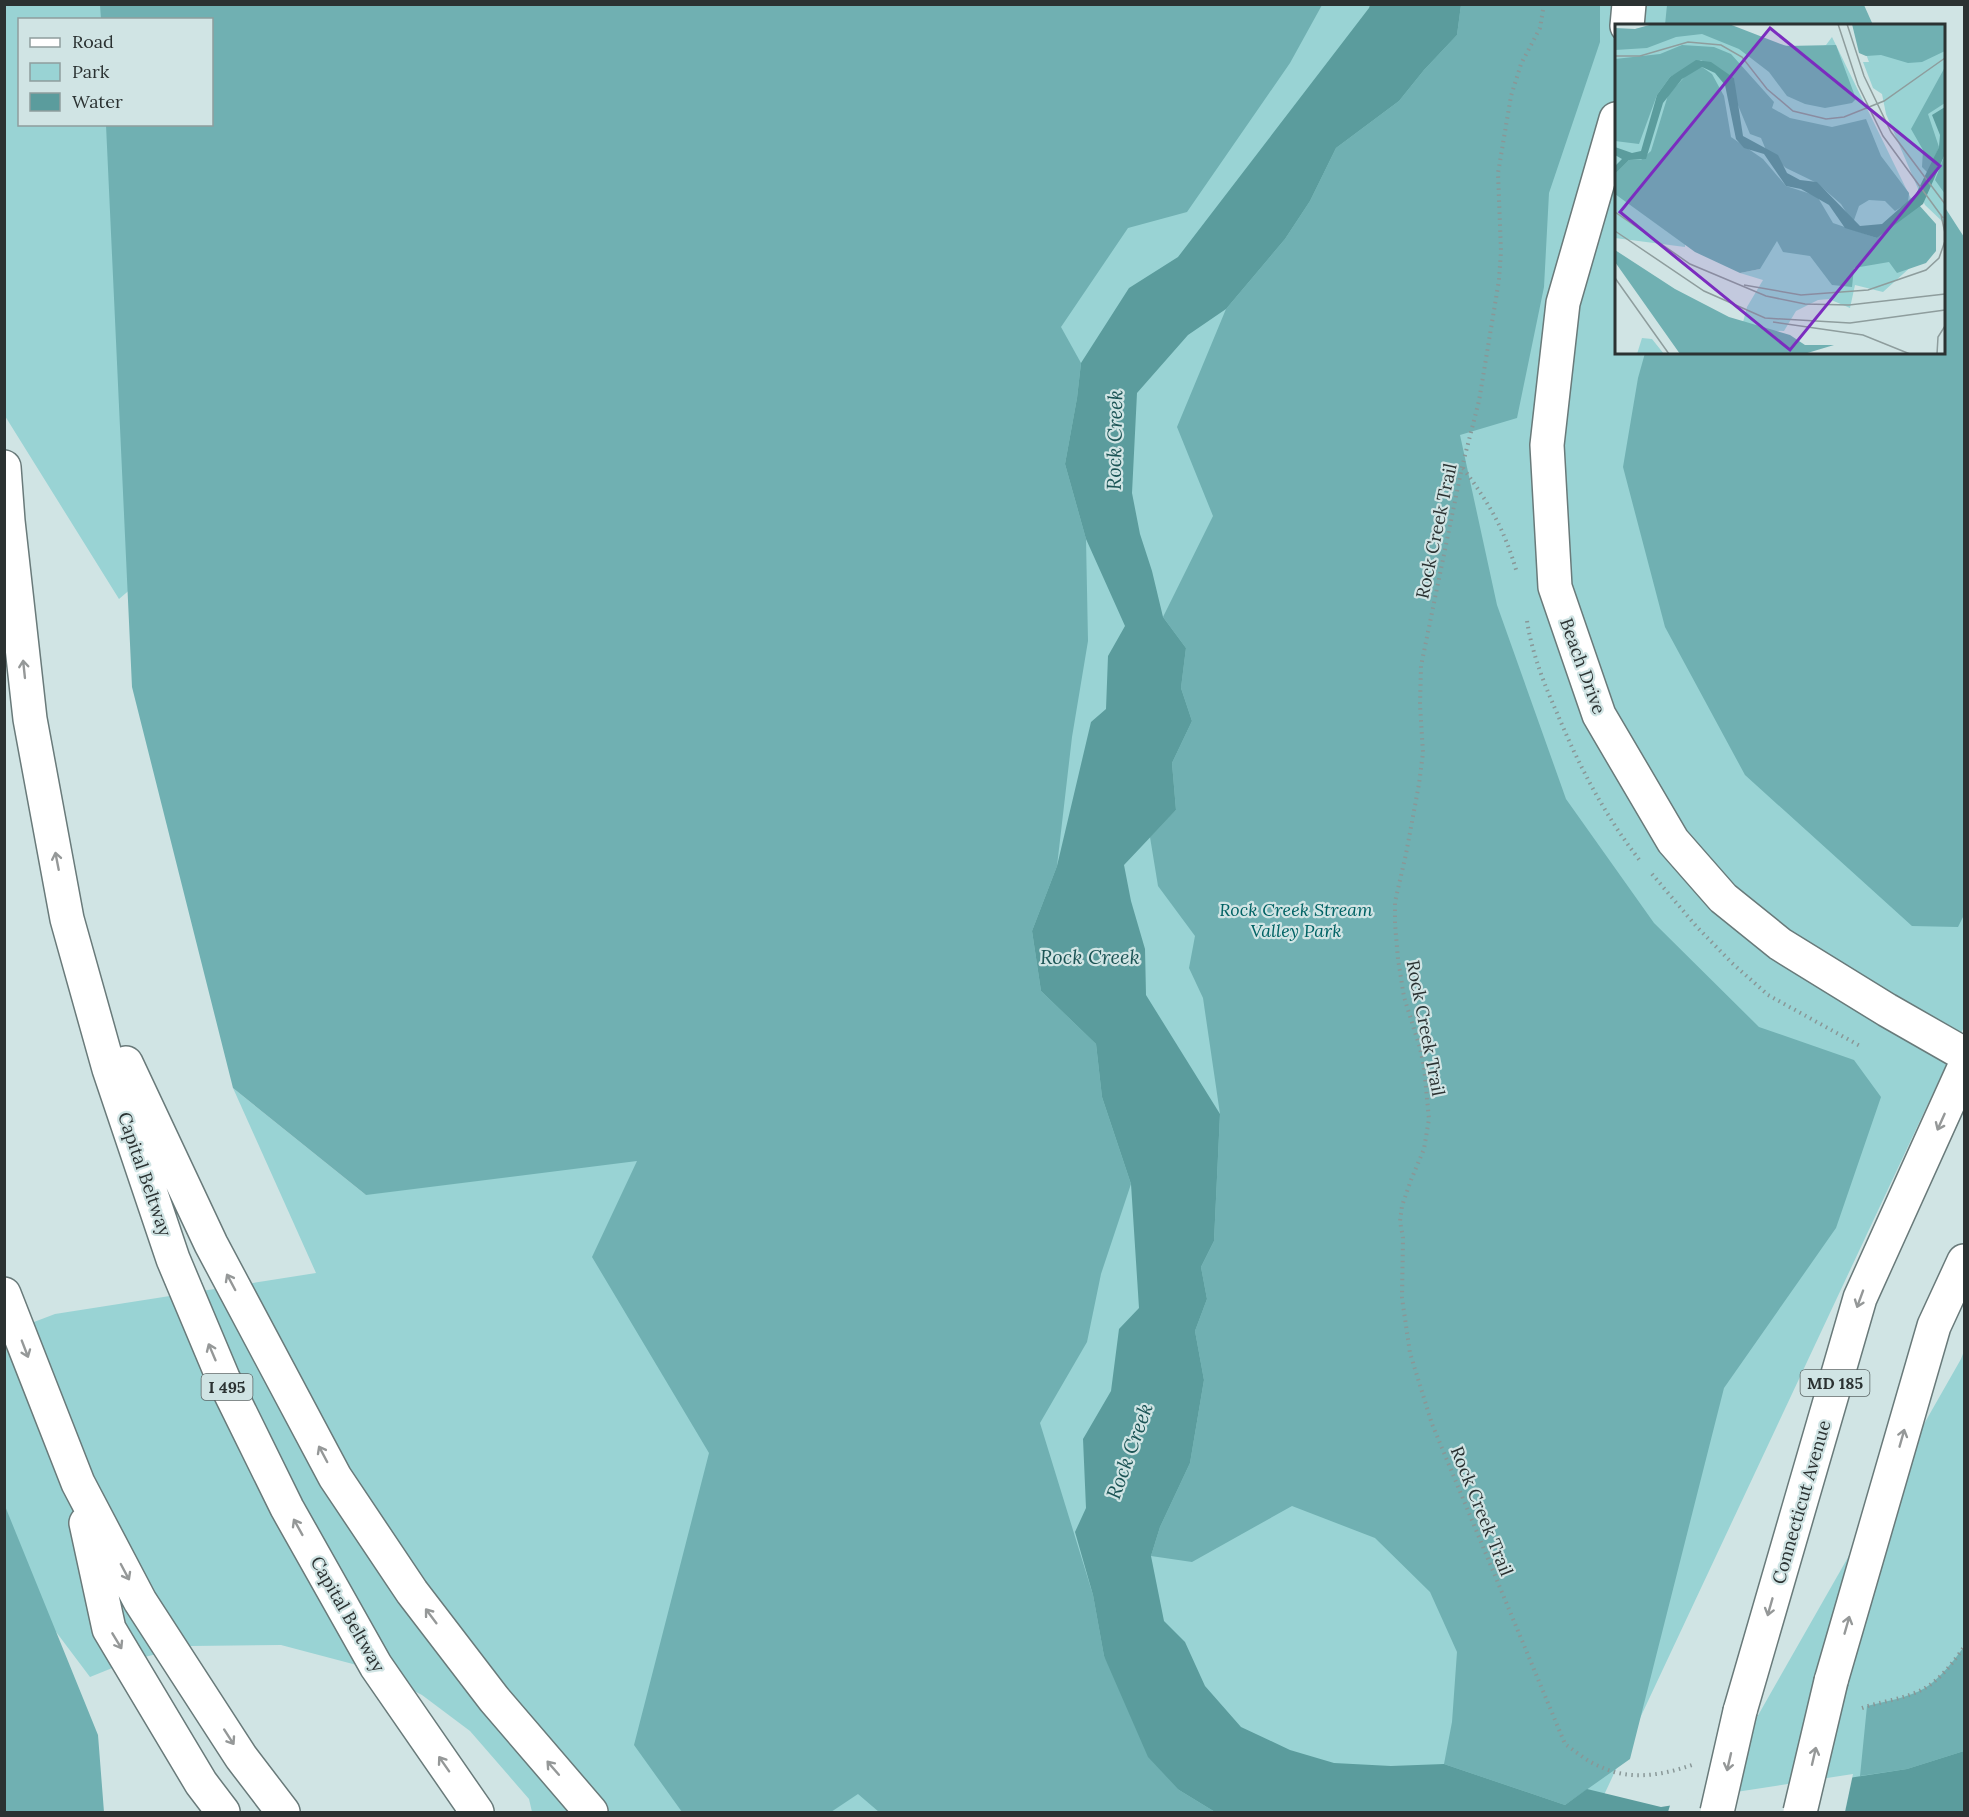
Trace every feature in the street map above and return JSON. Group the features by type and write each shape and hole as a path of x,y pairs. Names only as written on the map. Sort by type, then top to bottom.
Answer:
{"main road":[{"path":"1628,24 1629,4"},
{"name":"Beach Drive","path":"1615,126 1563,303 1547,446 1556,587 1599,715 1673,841 1723,898 1780,944 1887,1010 1965,1054"},
{"name":"Capital Beltway","path":"4,467 30,719 67,919 109,1069 173,1259 223,1378 287,1508 376,1666 477,1812"},
{"path":"67,919 127,1064 211,1244 335,1477 412,1592 487,1690 591,1812"},
{"name":"Connecticut Avenue","path":"1718,1812 1740,1711 1860,1298 1965,1068"},
{"path":"1800,1812 1831,1681 1934,1326 1965,1261"},
{"path":"4,1294 78,1484 140,1601 241,1757 283,1812"},
{"path":"78,1484 109,1629 201,1783 223,1812"}],"path":[{"name":"Rock Creek Trail","path":"1544,4 1540,28 1521,64 1511,96 1498,173 1501,251 1499,280 1479,401 1462,467 1422,666 1420,705 1423,753 1406,854 1395,902 1398,960 1404,998 1424,1067 1429,1119 1424,1149 1411,1180 1401,1214 1402,1298 1410,1353 1432,1424 1565,1744 1599,1767 1622,1774 1644,1776 1695,1764"},
{"path":"1856,1709 1925,1688 1943,1673 1965,1647"}],"green space":[{"name":"Rock Creek Stream Valley Park","path":"5,5 1849,5 1855,24 1615,24 1615,354 1945,354 1964,271 1964,1027 1596,1812 532,1812 529,1799 470,1731 422,1695 368,1668 281,1645 190,1646 132,1660 90,1677 5,1564 5,1333 55,1314 316,1273 233,1088 366,1195 240,496 119,599 5,416"},
{"path":"100,5 1322,5 1290,63 1187,212 1128,228 1061,327 1081,363 1065,464 1086,539 1088,641 1072,737 1057,866 1032,931 1041,991 1096,1044 1102,1097 1131,1184 1101,1274 1087,1342 1040,1423 1093,1595 1104,1656 1179,1790 1215,1812 879,1812 858,1794 831,1812 682,1812 634,1745 709,1453 592,1257 637,1161 366,1195 233,1088 132,687 106,126 213,126 213,18 101,18"},
{"path":"1461,5 1600,5 1600,42 1549,193 1544,287 1517,418 1460,435 1497,605 1566,799 1654,923 1759,1027 1854,1060 1881,1097 1836,1228 1724,1388 1630,1759 1565,1805 1444,1764 1452,1722 1457,1652 1430,1592 1375,1538 1292,1506 1192,1562 1151,1556 1160,1527 1190,1463 1204,1380 1195,1331 1207,1299 1201,1267 1214,1241 1220,1114 1203,998 1189,968 1195,936 1158,886 1150,837 1176,810 1172,763 1192,721 1181,688 1186,648 1163,617 1213,516 1177,427 1226,309 1285,239 1310,201 1336,148 1399,101 1457,35"},
{"path":"1667,5 1864,5 1873,24 1665,24"},
{"path":"1945,208 1964,237 1964,915 1958,927 1912,926 1745,775 1665,627 1623,467 1638,378 1645,354 1945,354"},
{"path":"1964,1351 1964,1812 1703,1812 1961,1359"},
{"path":"5,1506 98,1735 104,1812 5,1812"},
{"path":"1964,1647 1964,1751 1907,1769 1860,1776 1867,1706 1904,1697 1925,1688 1941,1674"}],"water":[{"name":"Rock Creek","path":"1370,5 1461,5 1457,35 1399,101 1336,148 1310,201 1285,239 1226,309 1188,335 1137,393 1132,493 1140,534 1163,617 1186,648 1181,688 1192,721 1172,763 1176,810 1124,865 1131,901 1145,949 1146,995 1220,1114 1214,1241 1201,1267 1207,1299 1195,1331 1204,1380 1190,1463 1160,1527 1151,1556 1164,1621 1185,1642 1205,1686 1241,1727 1290,1750 1334,1763 1391,1766 1444,1764 1565,1805 1587,1789 1661,1807 1907,1769 1964,1751 1964,1812 1215,1812 1179,1790 1148,1757 1104,1656 1093,1595 1075,1532 1086,1508 1083,1439 1111,1391 1119,1329 1139,1308 1131,1184 1102,1097 1096,1044 1041,991 1032,931 1057,866 1091,722 1106,709 1108,656 1125,626 1086,539 1065,464 1081,363 1129,288 1178,257"}],"pier":[{"path":"1853,1774 1845,1812 1668,1812 1671,1802"}]}
